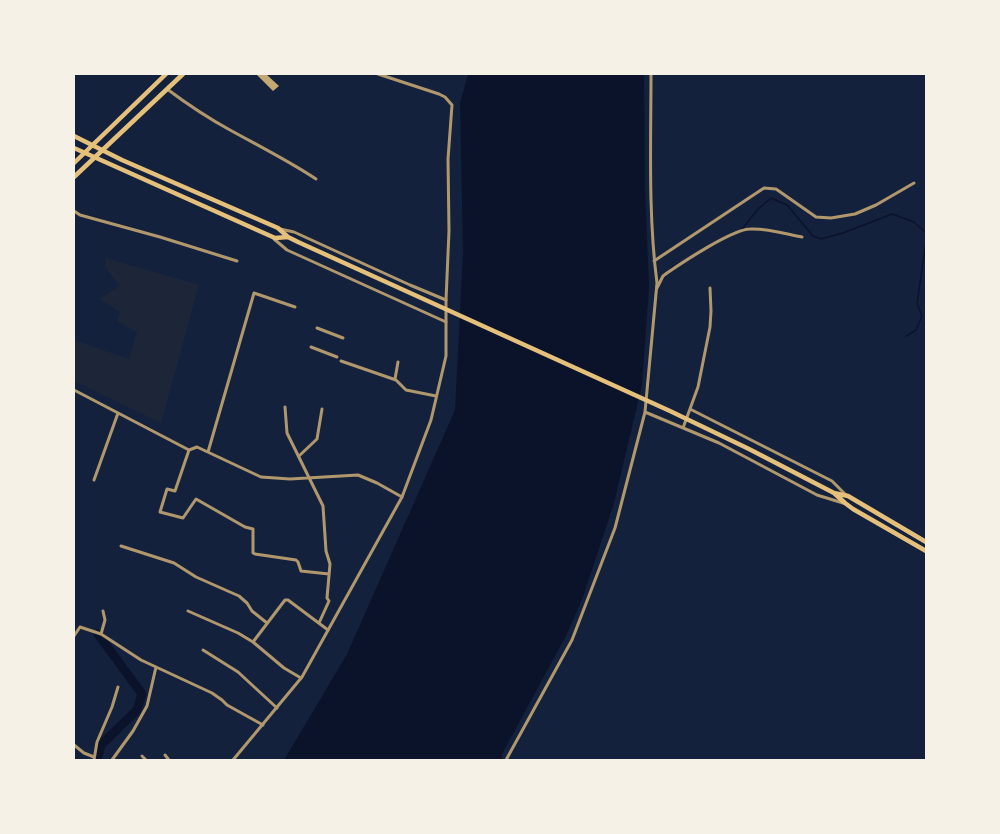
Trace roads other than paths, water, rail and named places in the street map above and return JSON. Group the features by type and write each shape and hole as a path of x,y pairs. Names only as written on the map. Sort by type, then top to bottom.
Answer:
{"main road":[{"path":"74,163 166,74"},
{"path":"74,177 183,74"},
{"path":"74,136 278,228 298,242 670,411 834,493 848,496 927,542"},
{"path":"74,148 276,238 288,237"},
{"path":"834,493 845,503 927,551"},
{"path":"916,545 920,538"}],"street":[{"path":"233,760 301,678 402,497 431,420 446,356 448,159 452,105 439,94 378,74"},
{"path":"506,760 572,640 615,528 645,412 657,283 654,266 651,177 651,74"},
{"path":"167,89 203,114 316,179"},
{"path":"654,261 764,188 776,189 816,217 831,218 855,214 876,205 914,183"},
{"path":"74,211 80,216 160,237 237,261"},
{"path":"278,228 294,232 446,300"},
{"path":"656,290 667,273 712,245 745,229 758,229 802,237"},
{"path":"268,234 287,250 447,323"},
{"path":"683,428 698,387 710,327 710,288"},
{"path":"208,452 254,293 295,308"},
{"path":"317,328 343,338"},
{"path":"311,347 337,357"},
{"path":"341,361 395,379 406,390 436,396"},
{"path":"395,379 399,362"},
{"path":"74,390 189,450 197,447 261,477 273,479 358,475 402,497"},
{"path":"285,407 287,433 323,506 326,551 330,564 327,598 329,601 319,623"},
{"path":"299,456 317,439 322,409"},
{"path":"690,409 832,481 848,496"},
{"path":"645,412 719,443 817,495 845,503"},
{"path":"94,480 118,413"},
{"path":"189,450 175,491 167,489 160,512 183,518 196,499 245,527 253,529 253,553 296,560 300,571 329,574"},
{"path":"121,546 174,563 196,577 239,596 267,623"},
{"path":"253,642 285,600 328,630"},
{"path":"101,634 105,620 103,610"},
{"path":"188,612 238,633 301,678"},
{"path":"74,636 80,627 101,634 141,660 212,693 227,705 263,725"},
{"path":"203,650 238,672 277,708"},
{"path":"112,760 133,731 147,706 156,668"},
{"path":"74,745 94,759 97,742 118,687"},
{"path":"165,755 169,760"},
{"path":"142,756 146,760"}],"waterway":[{"path":"742,229 758,209 771,198 787,205 813,236 821,239 892,214 914,222 926,233"},
{"path":"723,238 734,232"},
{"path":"906,336 916,330 922,316 917,304 926,242"},
{"path":"671,268 680,263"},
{"path":"97,760 101,745 137,710 142,694 98,634"}]}
